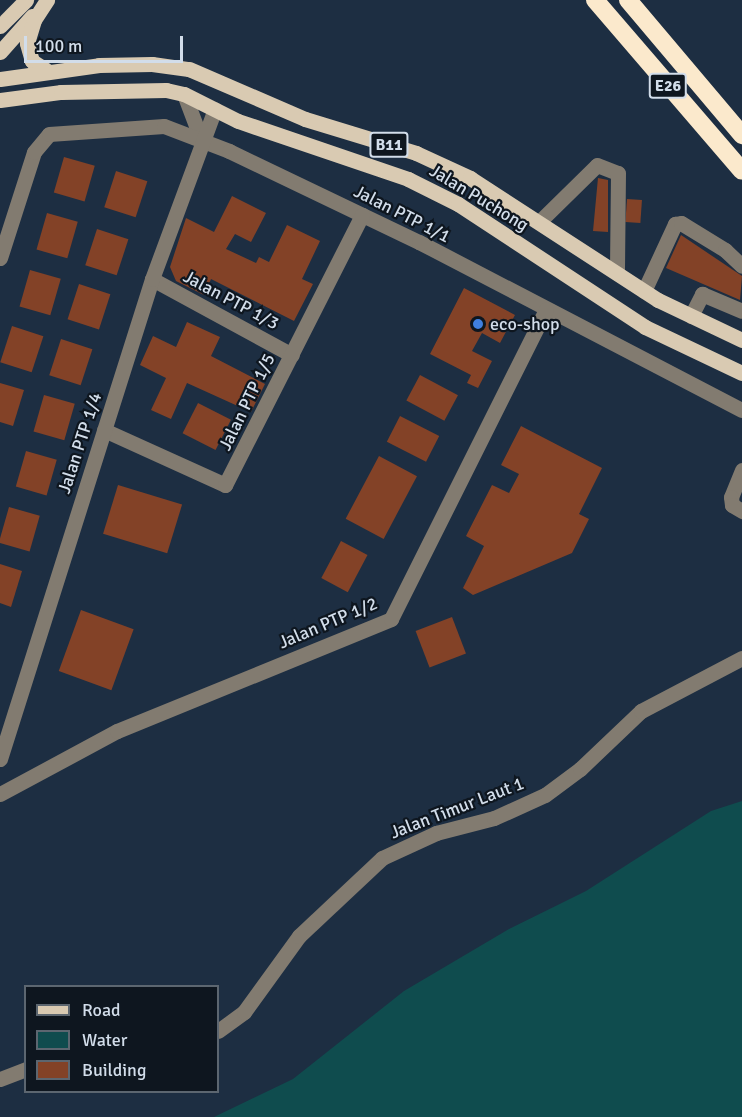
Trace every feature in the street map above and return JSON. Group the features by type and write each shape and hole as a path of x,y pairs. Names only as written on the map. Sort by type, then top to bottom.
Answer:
{"highway":[{"name":"E26","path":"595,0 742,171"},
{"name":"E26","path":"628,0 742,135"}],"main road":[{"path":"0,26 26,0"},
{"path":"0,52 47,0"},
{"path":"46,70 32,61 27,43 34,20 47,0"},
{"name":"Jalan Puchong","path":"0,80 46,70 152,64 189,69 305,119 416,153 470,178 644,291 739,339"},
{"name":"Jalan Puchong","path":"0,100 61,92 148,89 184,94 272,134 408,179 438,194 645,327 742,374"},
{"path":"215,109 223,98 242,93"}],"street":[{"path":"184,94 201,139"},
{"name":"Jalan PTP 1/4","path":"0,759 152,279 201,139 215,109"},
{"name":"Jalan PTP 1/1","path":"0,258 39,142 57,131 152,124 201,139 362,215 742,410"},
{"path":"538,222 597,165 618,173 617,273"},
{"name":"Jalan PTP 1/5","path":"104,430 225,485 362,215"},
{"path":"644,291 675,224 681,223 725,250 742,266"},
{"name":"Jalan PTP 1/3","path":"152,279 292,355"},
{"path":"691,316 702,294 742,311"},
{"name":"Jalan PTP 1/2","path":"0,794 117,731 391,619 546,310"},
{"path":"742,470 731,497 732,505 742,511"},
{"name":"Jalan Timur Laut 1","path":"219,1029 244,1012 265,989 299,936 382,858 436,833 494,818 545,795 580,768 641,711 742,658"},
{"path":"0,1079 24,1070"}],"water":[{"path":"742,801 742,1117 214,1117 293,1079 404,991 509,929 586,891 711,811"}],"building":[{"path":"64,157 95,166 85,201 54,193"},
{"path":"116,171 147,181 136,217 104,207"},
{"path":"598,178 608,180 608,232 593,231"},
{"path":"232,196 266,213 251,242 235,234 226,249 256,263 259,257 269,262 287,225 320,241 302,279 313,284 294,321 211,279 204,295 176,281 170,267 186,218 214,232"},
{"path":"627,199 642,200 640,223 625,222"},
{"path":"47,213 78,222 67,258 37,250"},
{"path":"97,229 128,239 117,275 85,265"},
{"path":"681,235 742,276 740,300 666,268"},
{"path":"30,270 61,279 50,315 20,307"},
{"path":"79,284 110,294 99,329 68,319"},
{"name":"eco-shop","path":"464,288 515,315 500,343 482,333 472,351 492,361 478,388 467,383 471,375 430,354"},
{"path":"187,322 220,337 211,356 265,384 251,412 187,383 171,419 151,410 166,378 140,365 153,336 176,347"},
{"path":"12,326 43,336 32,372 0,362"},
{"path":"61,339 92,349 81,385 49,375"},
{"path":"420,375 458,395 444,421 406,401"},
{"path":"0,383 24,390 13,426 0,422"},
{"path":"44,395 75,404 64,440 34,432"},
{"path":"198,403 231,420 216,450 183,433"},
{"path":"400,416 439,436 426,462 387,442"},
{"path":"521,426 602,468 579,514 589,519 572,553 473,595 463,588 484,546 466,536 492,485 509,493 519,474 501,465"},
{"path":"26,451 57,460 47,495 16,487"},
{"path":"379,456 417,476 384,539 346,519"},
{"path":"118,485 182,505 167,553 103,534"},
{"path":"9,507 40,516 30,551 0,543"},
{"path":"341,541 367,555 348,592 321,578"},
{"path":"0,564 22,571 11,607 0,603"},
{"path":"81,610 134,629 111,690 59,671"},
{"path":"452,617 466,653 430,667 416,631"}],"place":[{"name":"eco-shop","path":"478,324"}]}
